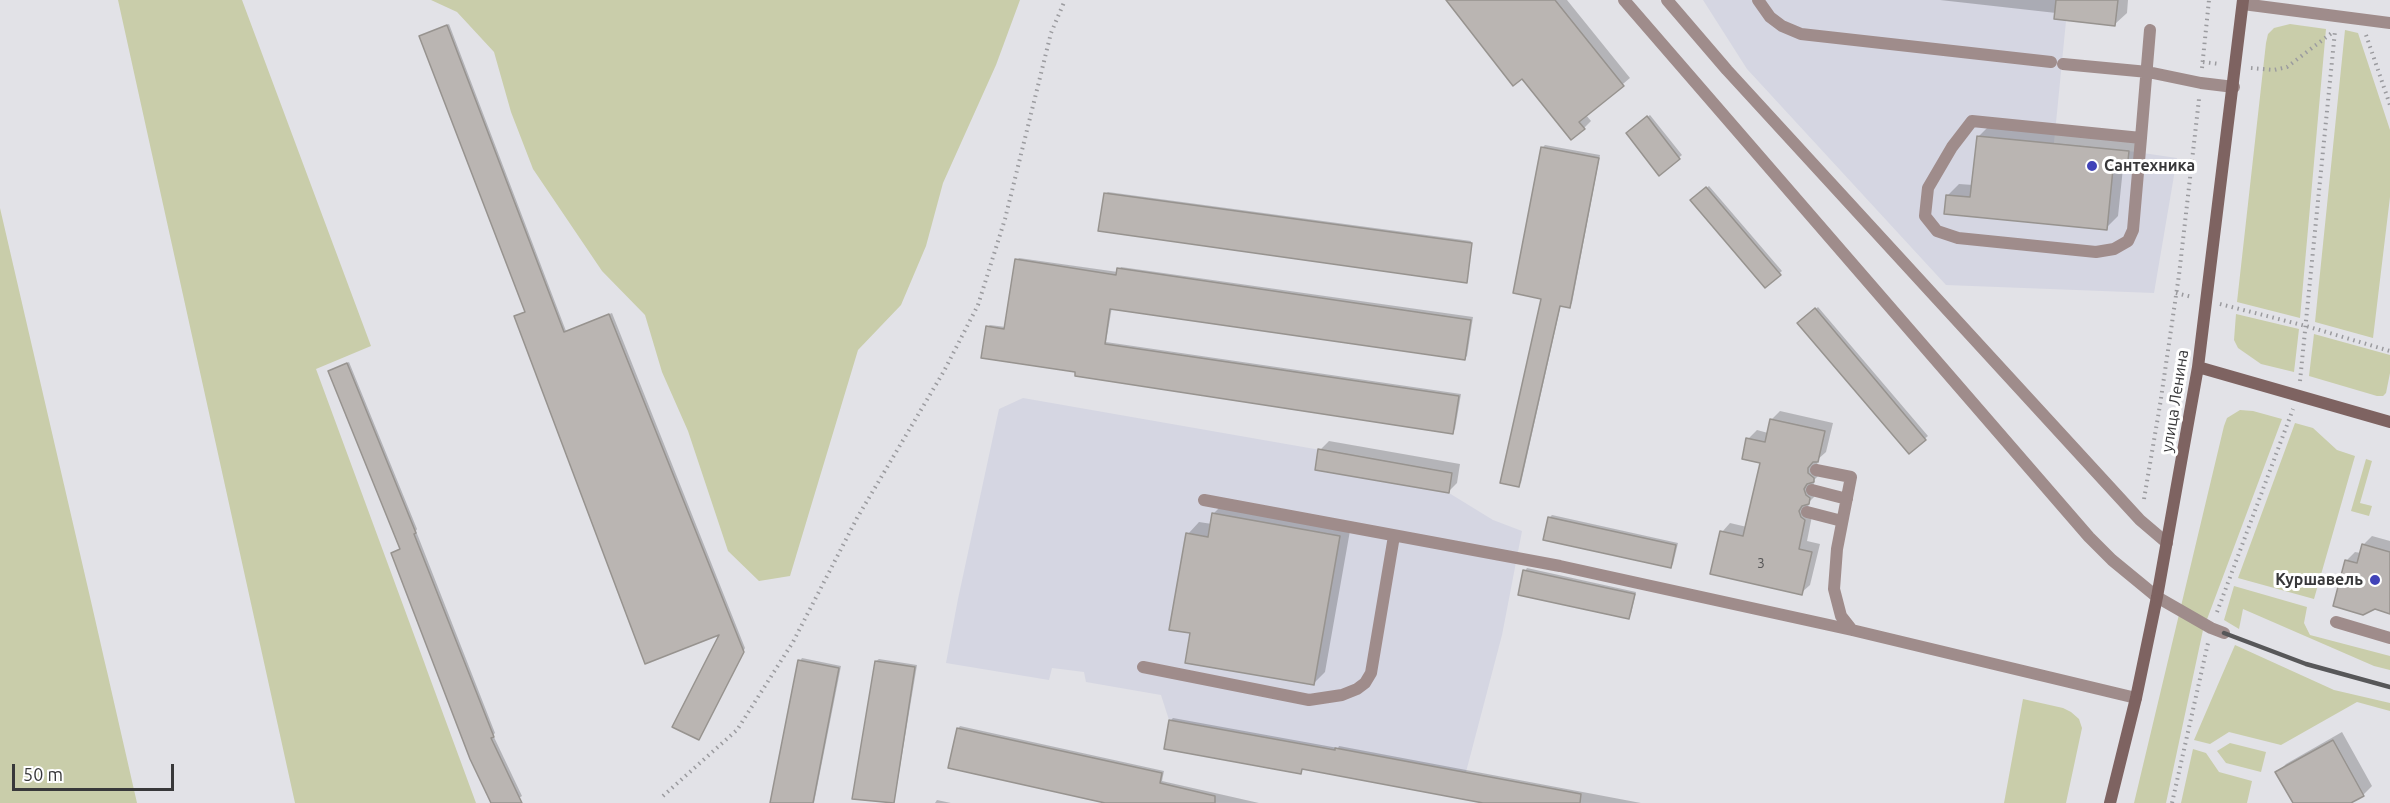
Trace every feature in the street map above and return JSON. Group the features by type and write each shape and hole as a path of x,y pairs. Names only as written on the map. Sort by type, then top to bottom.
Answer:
{"main road":[{"name":"улица Ленина","path":"2110,803 2136,698 2157,597 2198,367 2243,2"},
{"path":"2198,367 2248,384 2390,422"}],"street":[{"path":"1624,0 2066,511 2112,560 2157,597 2224,633"},
{"path":"1667,0 1735,79 2140,520 2167,543"},
{"path":"1758,0 1770,17 1782,26 1801,34 2148,72 2234,87"},
{"path":"2243,2 2390,23"},
{"path":"2141,138 1972,121 1952,147 1928,188 1925,216 1937,231 1958,238 2096,252 2114,249 2128,241 2133,230 2148,72 2150,30"},
{"path":"1816,470 1851,477 1837,549 1834,590 1841,616 1852,630"},
{"path":"1812,489 1847,499"},
{"path":"1204,500 1560,566 1852,630 2136,698"},
{"path":"1807,512 1842,521"},
{"path":"1143,667 1309,700 1342,695 1357,689 1365,683 1371,672 1394,536"},
{"path":"2336,622 2390,638"}],"path":[{"path":"663,796 737,730 793,642 857,518 944,371 978,305 1005,219 1051,33 1065,0"},
{"path":"2140,520 2176,293 2209,0"},
{"path":"2361,20 2390,105"},
{"path":"2203,62 2281,70 2296,62 2335,31"},
{"path":"2176,293 2306,326 2390,351"}],"shaded area":[{"path":"1703,0 2118,0 2115,26 2066,21 2054,143 2177,158 2154,293 1946,285 1747,69"},
{"path":"1023,398 1452,473 1449,493 1493,520 1522,531 1502,635 1466,772 1169,720 1161,695 1086,682 1084,672 1052,668 1049,680 946,663 999,409"}],"green space":[{"path":"118,0 242,0 371,346 316,369 476,803 295,803"},
{"path":"431,0 1020,0 996,65 943,183 926,246 901,305 858,350 790,576 759,581 728,551 688,431 662,372 645,315 602,271 533,169 511,112 494,52 457,12"},
{"path":"2290,24 2326,29 2300,318 2237,302 2266,43 2268,34 2274,28"},
{"path":"2345,30 2358,33 2390,130 2390,197 2373,338 2315,322"},
{"path":"0,208 90,597 137,803 0,803"},
{"path":"2236,314 2299,329 2294,372 2261,364 2238,348 2234,340"},
{"path":"2314,334 2390,355 2390,373 2386,393 2383,396 2377,396 2309,376"},
{"path":"2240,410 2282,419 2203,630 2166,803 2134,803 2224,426 2227,418"},
{"path":"2295,423 2313,428 2337,450 2355,456 2314,599 2238,578"},
{"path":"2366,459 2372,461 2360,503 2372,506 2369,516 2351,511"},
{"path":"2234,586 2307,607 2304,623 2310,635 2390,656 2390,670 2374,666 2243,609 2239,629 2224,620"},
{"path":"2235,645 2334,690 2390,703 2390,711 2357,702 2281,745 2229,732 2210,744 2194,740"},
{"path":"2023,699 2063,708 2079,719 2082,728 2066,803 2004,803"},
{"path":"2230,743 2266,752 2261,772 2226,763 2217,751"},
{"path":"2193,749 2206,753 2219,772 2252,781 2247,803 2181,803"}],"building":[{"path":"1446,0 1555,0 1624,86 1579,122 1585,129 1571,140 1522,79 1513,86"},
{"path":"2056,0 2118,0 2115,26 2054,19"},
{"path":"447,25 564,332 609,314 744,652 699,740 672,727 719,635 645,664 514,316 525,312 419,36"},
{"path":"1647,116 1680,159 1659,176 1626,133"},
{"path":"1977,136 2129,151 2127,170 2113,169 2107,230 1944,214 1946,195 1970,197"},
{"path":"1541,147 1599,158 1570,308 1560,306 1519,487 1500,483 1541,299 1513,293"},
{"path":"1706,187 1781,275 1765,288 1690,200"},
{"path":"1104,193 1472,243 1467,283 1098,231"},
{"path":"1015,259 1116,275 1117,268 1471,320 1465,360 1110,309 1105,344 1459,396 1453,434 1075,376 1075,372 981,358 986,326 1004,329"},
{"path":"1815,308 1926,440 1909,454 1797,323"},
{"path":"347,363 416,533 414,534 494,737 491,738 522,803 491,803 470,759 391,553 400,549 328,371"},
{"path":"1770,419 1825,431 1818,462 1813,462 1808,468 1808,473 1814,478 1814,482 1807,484 1804,489 1810,498 1809,504 1802,506 1799,511 1805,520 1799,549 1812,552 1802,595 1710,574 1720,531 1743,536 1760,463 1742,459 1746,438 1765,442"},
{"path":"1318,449 1452,473 1449,493 1315,470"},
{"path":"1212,513 1340,536 1314,685 1185,663 1190,633 1169,630 1186,533 1208,537"},
{"path":"1548,517 1676,545 1671,568 1543,540"},
{"path":"2362,544 2390,552 2390,614 2375,609 2363,615 2333,606 2345,560 2357,563"},
{"path":"1523,570 1635,594 1629,619 1518,595"},
{"path":"798,660 839,668 813,803 770,803"},
{"path":"875,661 915,667 894,803 852,799"},
{"path":"1169,720 1581,794 1580,803 1483,803 1302,769 1301,774 1164,749"},
{"path":"957,728 1162,773 1160,783 1215,796 1215,803 1105,803 948,768"},
{"path":"2333,740 2364,796 2351,803 2293,803 2275,772"}],"railway":[{"path":"2224,633 2306,664 2390,687"}],"place":[{"name":"Сантехника","path":"2092,166"},
{"name":"Куршавель","path":"2375,580"}]}
